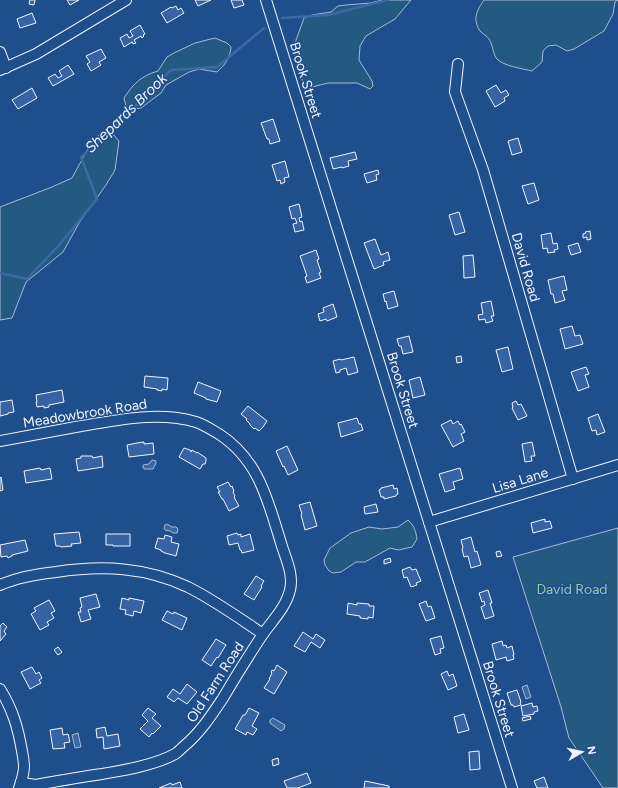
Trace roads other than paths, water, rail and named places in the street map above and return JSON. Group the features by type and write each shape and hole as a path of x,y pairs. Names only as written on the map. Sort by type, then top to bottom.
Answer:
{"street":[{"path":"0,52 3,69 36,54 126,0"},
{"name":"Brook Street","path":"266,0 512,788"},
{"name":"David Road","path":"458,64 455,92 484,170 573,479"},
{"name":"Meadowbrook Road","path":"0,441 147,416 170,417 199,423 213,430 229,442 253,469 265,495 285,558"},
{"name":"Lisa Lane","path":"429,522 618,465"},
{"name":"Old Farm Road","path":"20,785 36,785 126,770 175,754 194,739 210,718 263,634 282,609 291,588 290,575 285,558"},
{"path":"0,585 29,576 78,569 110,568 141,572 172,581 188,588 232,613 263,634"},
{"path":"0,689 8,702 20,740 24,766 20,785"}],"waterway":[{"name":"Shepards Brook","path":"282,18 328,15 388,0"},
{"name":"Shepards Brook","path":"0,273 27,279 60,244 97,199 81,157 108,134 171,70 217,67 264,28"}]}
